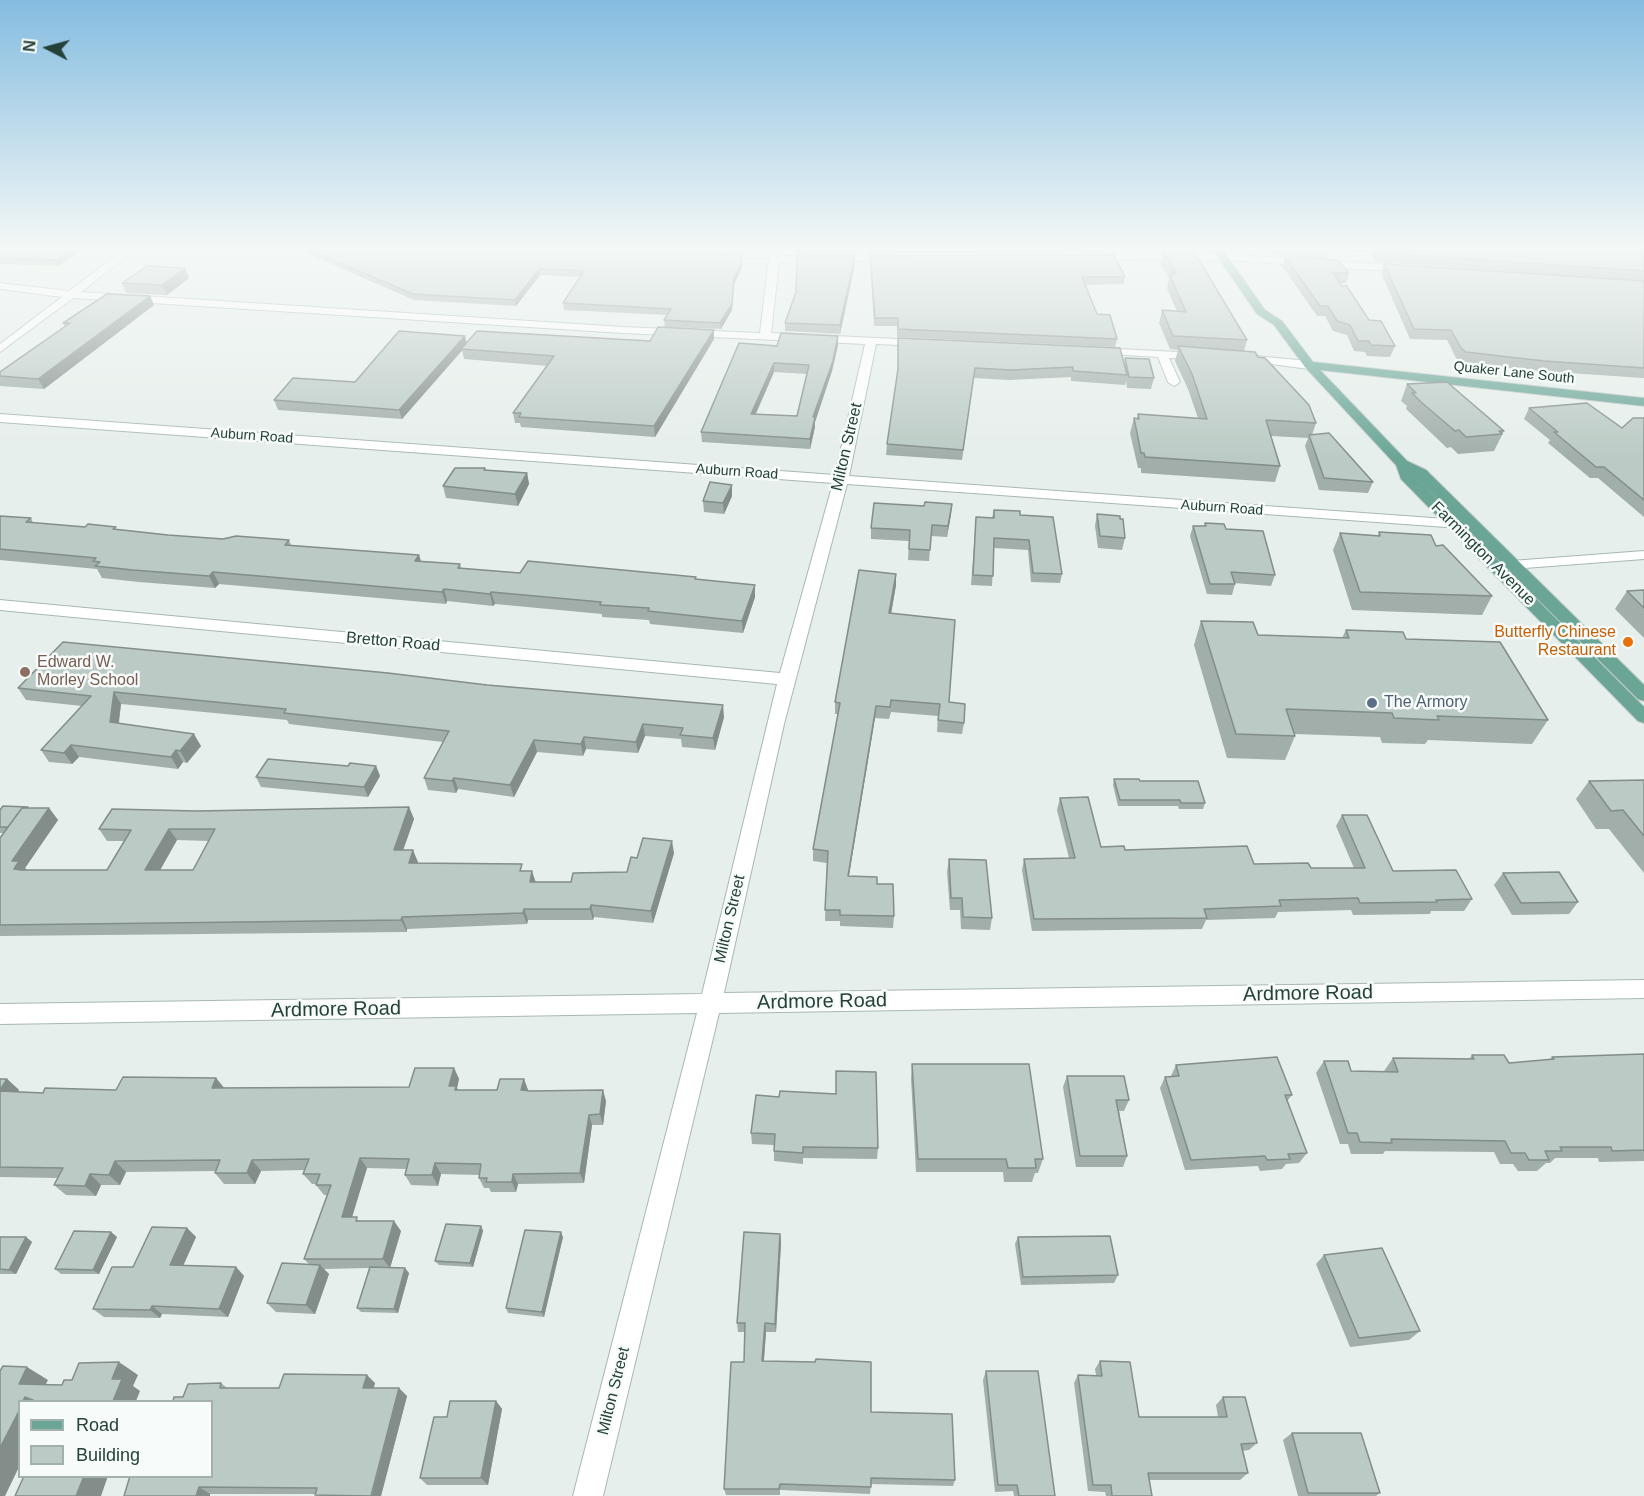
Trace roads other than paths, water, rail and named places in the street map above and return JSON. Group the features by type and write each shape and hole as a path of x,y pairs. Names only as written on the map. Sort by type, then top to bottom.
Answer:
{"main road":[{"name":"Farmington Avenue","path":"1273,320 1278,323"},
{"name":"Farmington Avenue","path":"1277,320 1308,365 1402,464 1421,473 1644,695"},
{"name":"Quaker Lane South","path":"1308,365 1644,402"},
{"name":"Farmington Avenue","path":"1402,464 1406,476 1644,717"}],"street":[{"path":"0,349 39,320"},
{"path":"463,320 623,330 927,344"},
{"path":"765,337 767,320"},
{"name":"Milton Street","path":"588,1496 710,1005 786,679 841,480 871,341"},
{"path":"1085,351 1215,357"},
{"path":"1162,354 1174,382"},
{"path":"1237,358 1308,365"},
{"name":"Auburn Road","path":"0,418 1474,525"},
{"path":"1497,566 1644,555"},
{"name":"Bretton Road","path":"0,605 786,679"},
{"name":"Ardmore Road","path":"0,1014 1644,989"}],"place":[{"name":"Butterfly Chinese Restaurant","path":"1628,642"},
{"name":"Edward W. Morley School","path":"25,672"},
{"name":"The Armory","path":"1372,703"}]}
